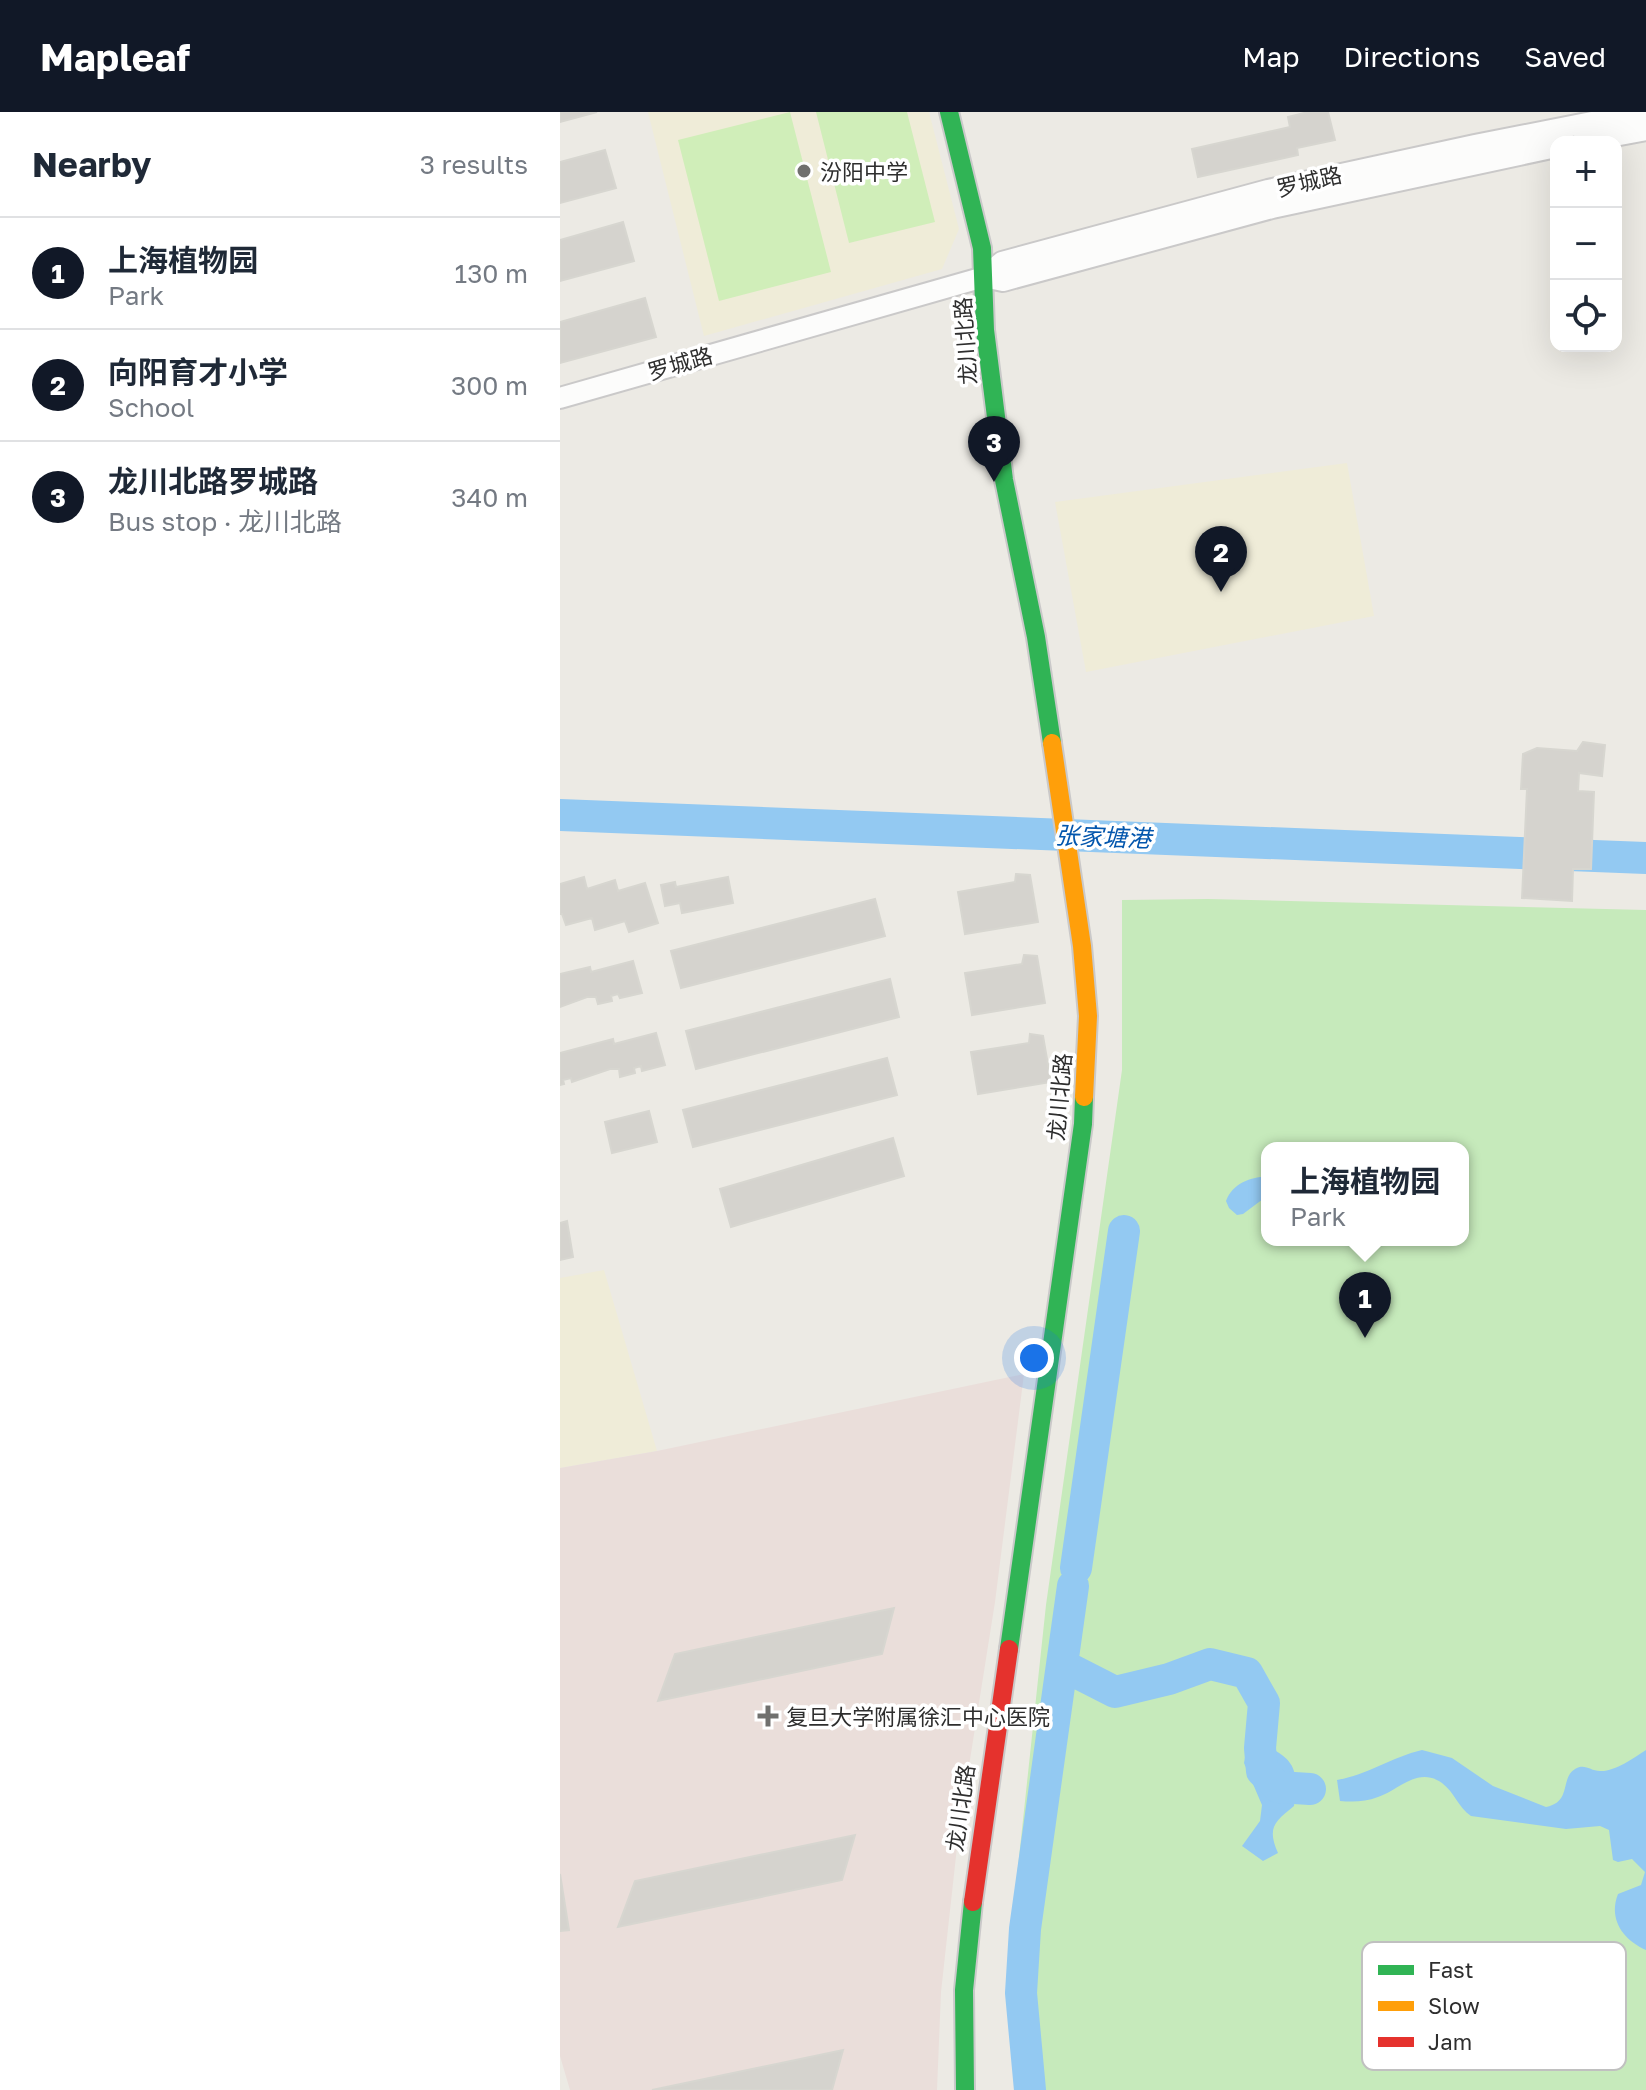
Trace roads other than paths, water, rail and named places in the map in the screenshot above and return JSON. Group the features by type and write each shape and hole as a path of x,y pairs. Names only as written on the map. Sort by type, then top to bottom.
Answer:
{"street":[{"name":"龙川北路","path":"949,112 982,248 999,277 1017,434"},
{"path":"968,112 975,140"},
{"name":"罗城路","path":"999,277 1268,190 1400,160 1643,112"},
{"path":"1614,136 1646,130"},
{"name":"罗城路","path":"560,398 999,277 1272,208 1550,148"},
{"name":"龙川北路","path":"965,2090 964,1990 975,1875 1086,1091 1086,982 1073,877 1036,637 1004,480 985,330 999,277"},
{"path":"1105,1004 1106,1029"},
{"name":"龙川北路","path":"984,2090 982,1991 993,1877 1102,1115"}],"water":[{"path":"1261,1177 1261,1200 1237,1215 1226,1201 1237,1186"},
{"path":"1260,1743 1288,1761 1296,1783 1294,1806 1274,1826 1273,1837 1278,1853 1263,1861 1242,1846 1260,1821 1262,1805 1244,1763 1247,1746"},
{"path":"1422,1750 1452,1758 1493,1786 1546,1807 1563,1795 1568,1778 1575,1769 1611,1769 1646,1750 1646,1950 1624,1934 1615,1912 1618,1894 1641,1885 1645,1872 1632,1859 1613,1860 1609,1830 1600,1826 1566,1829 1471,1816 1442,1783 1425,1777 1409,1781 1373,1799 1340,1801 1337,1780"}],"waterway":[{"name":"张家塘港","path":"560,815 1646,858"},
{"path":"1076,1568 1124,1231"},
{"path":"1030,2090 1021,1993 1025,1929 1073,1586"},
{"path":"1062,1665 1115,1692 1169,1679 1210,1664 1247,1673 1264,1703 1260,1748 1262,1771 1278,1787 1310,1789"}],"place":[{"name":"汾阳中学","path":"804,171"},
{"name":"龙川北路罗城路","path":"994,482"},
{"name":"向阳育才小学","path":"1221,592"},
{"name":"上海植物园","path":"1365,1338"},
{"name":"复旦大学附属徐汇中心医院","path":"768,1716"}]}
